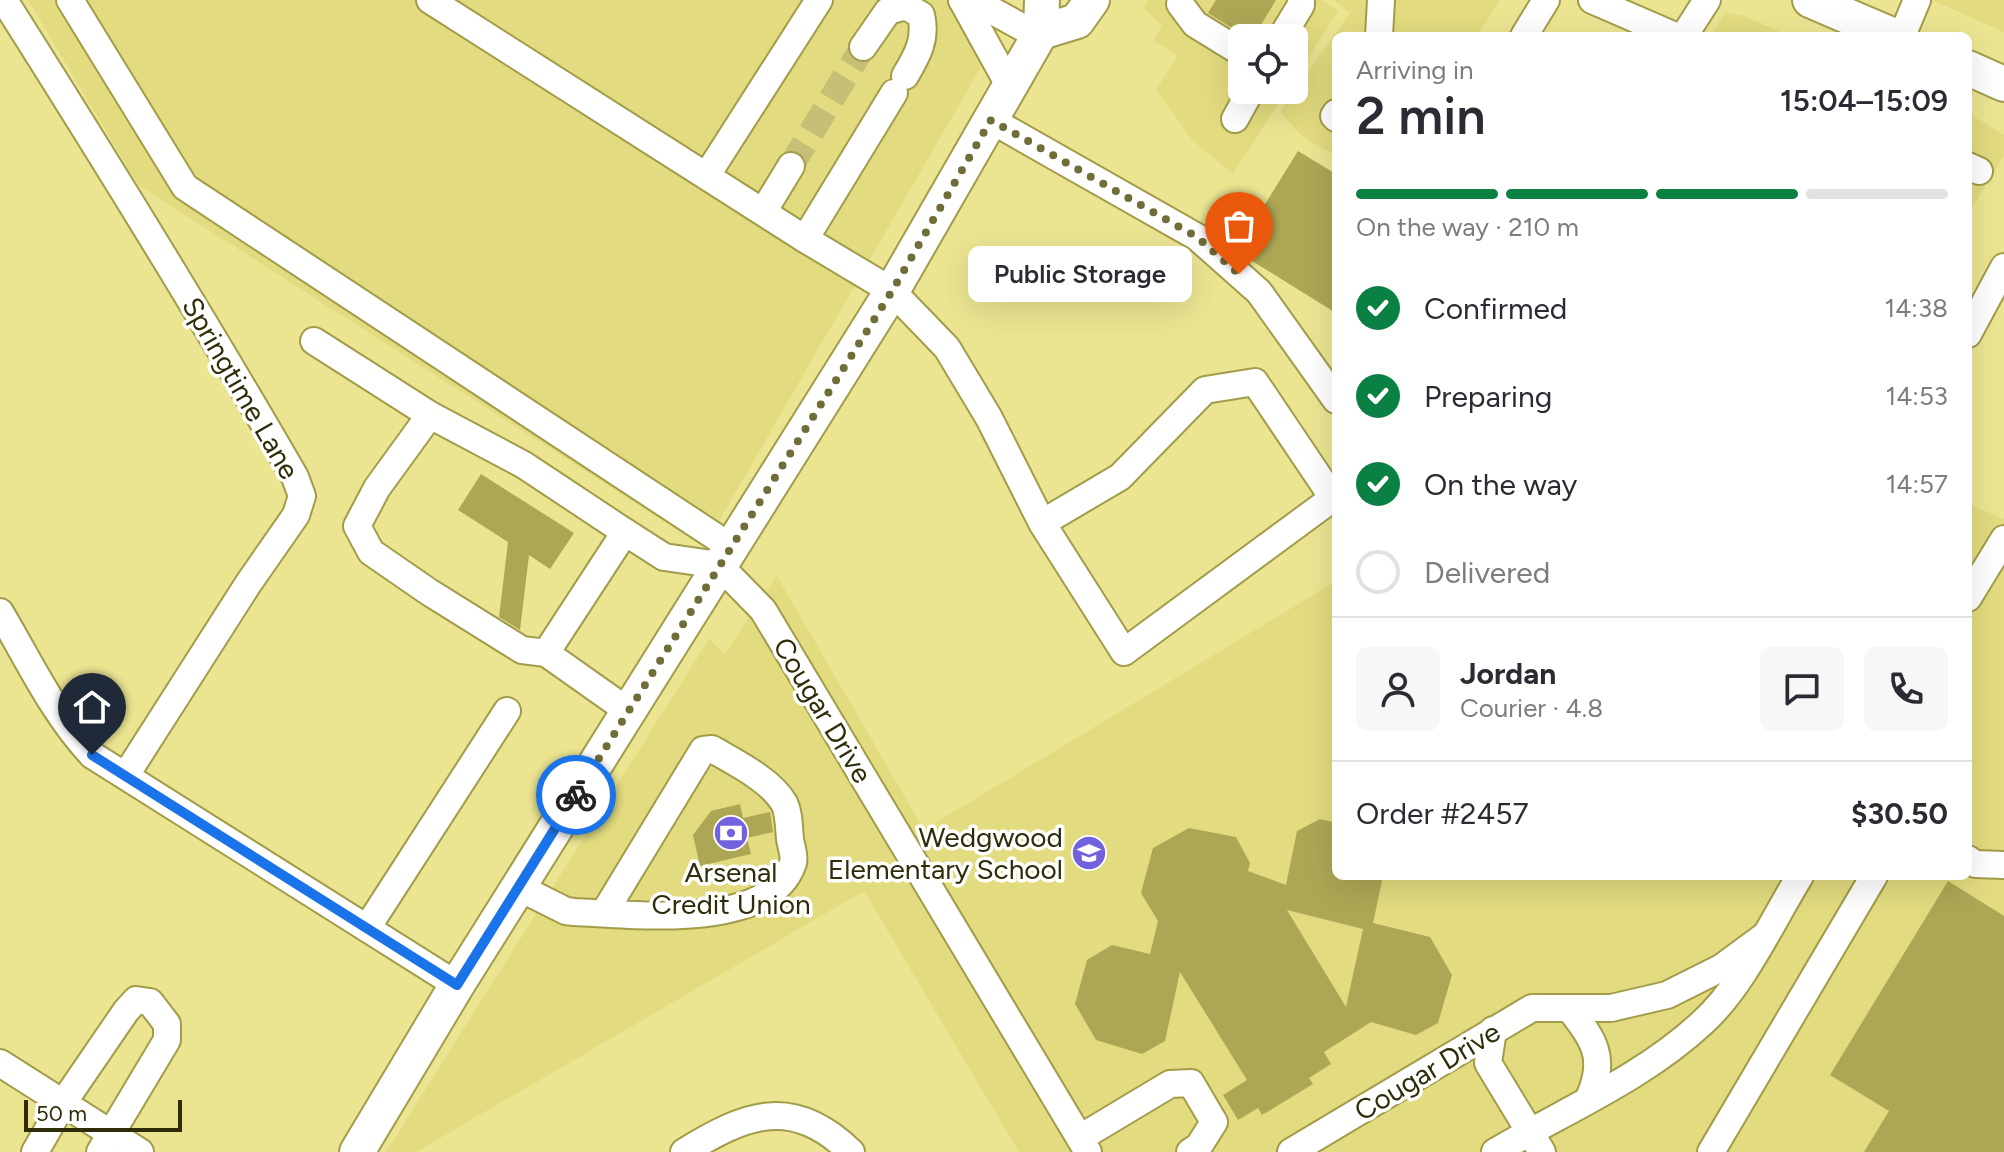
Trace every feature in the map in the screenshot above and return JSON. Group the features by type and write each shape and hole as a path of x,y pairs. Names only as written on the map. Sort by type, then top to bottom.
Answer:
{"main road":[{"path":"362,1150 457,985 892,291 1010,87 1040,23 1077,21 1092,0"},
{"path":"1810,0 1883,32"},
{"path":"1972,70 2004,84"}],"street":[{"name":"Springtime Lane","path":"4,0 222,351 295,477 302,496 296,515 248,584 126,775"},
{"name":"Cougar Drive","path":"70,0 185,187 725,556 763,610 1084,1145"},
{"path":"430,0 892,291 947,348 989,418 1046,530 1124,652 1332,499"},
{"path":"707,175 819,0"},
{"path":"1010,87 962,0 1040,23"},
{"path":"1289,24 1301,0"},
{"path":"1380,32 1381,0"},
{"path":"1526,32 1546,0"},
{"path":"1592,0 1693,26"},
{"path":"1890,32 1917,0"},
{"path":"1179,1 1195,24 1228,44"},
{"path":"805,239 915,60 925,30 921,15 906,6 888,11 863,47"},
{"path":"1235,119 1243,104"},
{"path":"991,120 1197,237 1259,292 1332,394"},
{"path":"763,212 791,166"},
{"path":"1972,322 2004,267"},
{"path":"314,341 430,415 524,465 664,557 725,556"},
{"path":"1046,530 1120,477 1205,390 1255,382 1332,497"},
{"path":"430,415 377,488 357,526 371,552 522,650 546,653 628,711"},
{"path":"546,653 625,532"},
{"path":"1972,592 2001,549"},
{"path":"0,612 73,734 92,755 457,985"},
{"path":"367,928 507,711"},
{"path":"518,887 566,911 667,917 715,911 759,900 778,887 794,861 785,804 762,779 712,749 703,750 604,913"},
{"path":"1972,862 2004,865"},
{"name":"Cougar Drive","path":"1495,1152 1536,1142 1589,1098 1655,1059 1703,1023 1726,996 1798,880"},
{"path":"1711,1152 1872,880"},
{"name":"Cougar Drive","path":"1291,1152 1532,1008 1611,1008 1667,995 1721,968 1763,937"},
{"path":"35,1152 63,1103 126,1011 136,1000 150,1002 167,1024 167,1040 106,1144"},
{"path":"1569,1008 1584,1026 1599,1061 1599,1077 1589,1098"},
{"path":"1493,1030 1488,1063 1536,1142"},
{"path":"0,1063 63,1103 106,1144 140,1152"},
{"path":"1084,1145 1170,1084 1191,1083 1214,1122 1199,1146 1190,1152"},
{"path":"684,1152 715,1133 745,1121 779,1114 810,1122 838,1139 851,1152"}],"shaded area":[{"path":"28,0 964,0 993,46 704,547 138,185"},
{"path":"1149,0 1322,0 1338,11 1308,58 1308,24 1228,24 1228,104 1278,104 1233,174 1193,141 1156,90 1178,55 1153,41 1162,26 1144,8"},
{"path":"1334,0 1500,0 1479,32 1337,32 1350,13"},
{"path":"1932,0 2004,0 2004,32"},
{"path":"1725,13 1741,15 1781,32 1713,32"},
{"path":"1332,38 1332,154 1303,137 1280,112 1286,104 1308,104 1308,72"},
{"path":"1972,115 2004,135 2004,156 1972,208"},
{"name":"Wedgwood Elementary School","path":"1972,506 2004,519 2004,1152 1019,1152 864,891 416,1152 386,1152 709,639 725,654 777,576 924,830 1332,583 1332,880 1972,880"}],"building":[{"path":"1216,0 1276,0 1261,24 1228,26 1208,13"},
{"path":"1298,151 1332,172 1332,311 1236,251"},
{"path":"481,474 574,533 550,569 529,555 520,630 499,617 508,542 458,510"},
{"name":"Arsenal Credit Union","path":"740,804 743,818 770,812 773,832 747,838 751,854 700,866 693,835 711,811"},
{"name":"Wedgwood Elementary School","path":"1320,819 1332,822 1332,880 1382,880 1373,923 1430,937 1452,975 1438,1023 1416,1035 1371,1022 1324,1052 1331,1064 1309,1078 1313,1084 1262,1115 1258,1108 1238,1120 1223,1095 1247,1080 1180,972 1165,1041 1142,1054 1096,1040 1075,1004 1087,960 1112,945 1150,954 1158,921 1141,893 1153,848 1189,828 1236,837 1250,863 1248,871 1286,885 1297,831","holes":["1287,910 1363,929 1346,1007"]},
{"path":"1948,881 2004,916 2004,1152 1864,1152 1889,1111 1830,1075"}],"tunnel":[{"path":"791,166 863,47"}],"way so far":[{"path":"576,795 892,291 991,120 1197,237 1239,274"}],"place":[{"name":"Public Storage","path":"1239,274"},
{"name":"Arsenal Credit Union","path":"731,833"},
{"name":"Wedgwood Elementary School","path":"1089,853"}],"route":[{"path":"92,755 457,985 576,795"}]}
